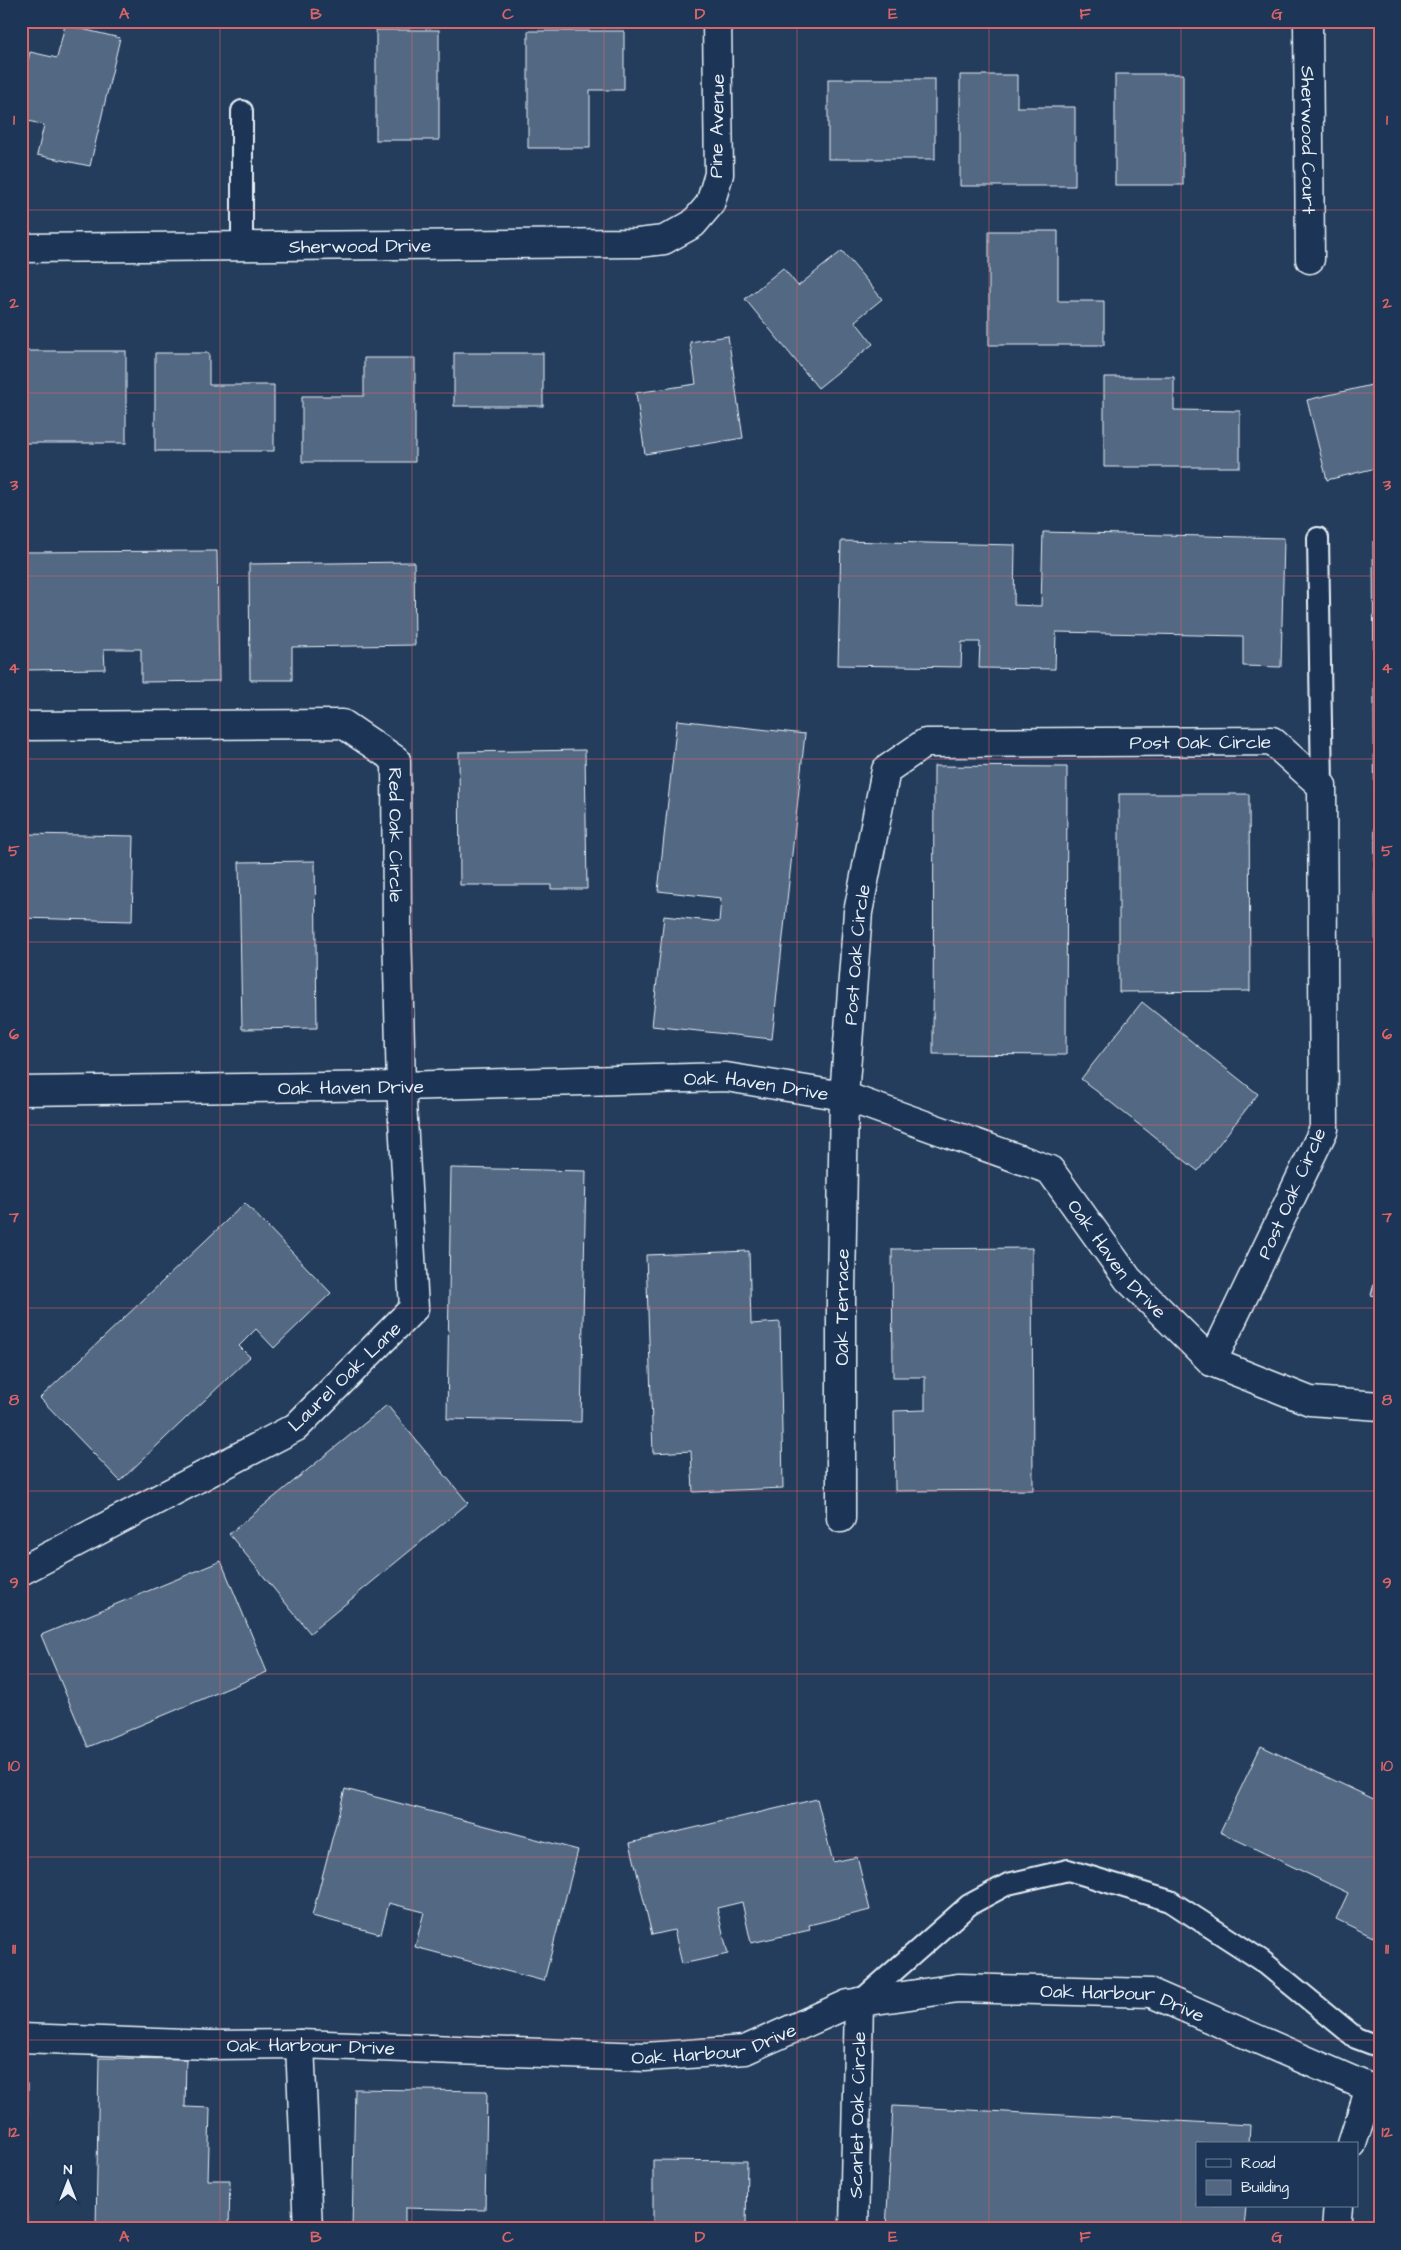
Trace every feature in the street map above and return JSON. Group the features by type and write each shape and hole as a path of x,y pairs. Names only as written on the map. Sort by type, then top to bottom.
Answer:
{"street":[{"name":"Pine Avenue","path":"693,224 710,204 719,174 717,21"},
{"name":"Sherwood Court","path":"1308,21 1310,259"},
{"name":"Sherwood Drive","path":"21,248 638,243 664,240 693,224"},
{"name":"Red Oak Circle","path":"21,726 343,724 396,760 397,928 401,1086"},
{"name":"Post Oak Circle","path":"844,1096 858,912 886,770 925,743 1272,741 1322,786 1324,1129 1212,1362"},
{"name":"Oak Haven Drive","path":"21,1091 401,1086 726,1077 844,1096 1050,1170 1128,1278 1212,1362 1310,1400 1380,1406"},
{"name":"Laurel Oak Lane","path":"21,1571 296,1427 414,1308 401,1086"},
{"name":"Oak Terrace","path":"841,1518 841,1293 844,1096"},
{"name":"Oak Harbour Drive","path":"21,2038 211,2045 300,2044 646,2057 745,2050 848,2004 958,1988 1151,1993 1375,2089"},
{"name":"Scarlet Oak Circle","path":"854,2229 859,2002"},
{"path":"300,2044 308,2229"},
{"path":"1353,2142 1375,2089"},
{"path":"1336,2229 1338,2208"}],"lane":[{"path":"242,111 242,245"},
{"path":"1318,538 1322,786"},
{"path":"859,2002 969,1905 1008,1884 1068,1870 1170,1901 1261,1960 1356,2038 1380,2047"}],"building":[{"path":"65,25 120,38 90,166 37,155 44,125 21,119 21,88 30,52 57,58"},
{"path":"376,30 439,30 439,140 376,140"},
{"path":"528,31 624,31 624,90 590,90 590,148 528,148"},
{"path":"1115,74 1183,74 1183,185 1115,185"},
{"path":"960,75 1017,75 1017,107 1075,107 1075,186 960,186"},
{"path":"828,79 935,79 935,159 828,159"},
{"path":"989,231 1058,231 1058,301 1104,301 1104,345 989,345"},
{"path":"842,251 882,299 855,321 873,344 818,388 745,299 783,268 798,286"},
{"path":"728,336 743,438 645,454 636,393 696,384 690,342"},
{"path":"24,351 126,351 126,443 24,443"},
{"path":"155,353 209,353 209,385 274,385 274,451 155,451"},
{"path":"454,353 543,353 543,406 454,406"},
{"path":"364,358 415,358 415,462 302,462 302,396 364,396"},
{"path":"1104,377 1174,377 1174,410 1240,411 1240,467 1104,467"},
{"path":"1380,383 1380,467 1327,480 1307,400"},
{"path":"1043,532 1284,538 1281,667 1243,666 1243,636 1056,632 1055,669 979,668 980,642 962,642 961,667 838,665 841,541 1015,545 1014,605 1041,606"},
{"path":"1373,542 1380,542 1380,1039 1376,1039"},
{"path":"217,551 219,681 141,682 141,649 104,649 105,669 21,670 21,552"},
{"path":"414,562 415,645 292,647 292,680 250,680 249,564"},
{"path":"677,720 805,734 772,1039 652,1026 664,916 719,922 721,898 658,891"},
{"path":"585,750 587,889 551,889 551,885 460,885 459,752"},
{"path":"934,766 1067,767 1066,1055 933,1054"},
{"path":"1119,794 1249,794 1250,991 1119,992"},
{"path":"21,804 27,804 26,834 134,836 132,921 21,918"},
{"path":"315,861 317,1028 242,1029 239,862"},
{"path":"1142,1002 1258,1094 1198,1171 1081,1079"},
{"path":"451,1168 586,1171 581,1422 447,1419"},
{"path":"245,1203 331,1293 274,1348 256,1329 239,1346 250,1357 120,1481 40,1398"},
{"path":"1032,1248 1033,1490 895,1491 894,1411 925,1410 925,1377 893,1377 892,1249"},
{"path":"749,1251 751,1324 780,1322 783,1488 693,1492 691,1451 653,1453 646,1255"},
{"path":"1380,1262 1380,1297 1371,1295"},
{"path":"387,1405 468,1503 310,1633 229,1534"},
{"path":"221,1561 267,1672 88,1747 41,1635"},
{"path":"1261,1746 1380,1802 1380,1922 1373,1937 1336,1919 1348,1893 1220,1832"},
{"path":"345,1789 578,1850 544,1981 415,1947 424,1912 389,1903 381,1934 312,1916"},
{"path":"817,1799 833,1862 857,1857 870,1910 809,1925 810,1930 751,1943 742,1902 717,1908 728,1954 682,1964 674,1930 652,1935 630,1843"},
{"path":"99,2058 186,2059 185,2107 210,2108 208,2180 230,2180 229,2229 96,2229"},
{"path":"21,2084 28,2084 27,2221 21,2221"},
{"path":"355,2089 487,2091 485,2210 405,2208 405,2229 352,2229"},
{"path":"893,2106 1250,2125 1249,2142 1196,2142 1196,2208 1246,2208 1244,2229 886,2229"},
{"path":"653,2160 747,2161 746,2228 763,2229 653,2229"}]}
